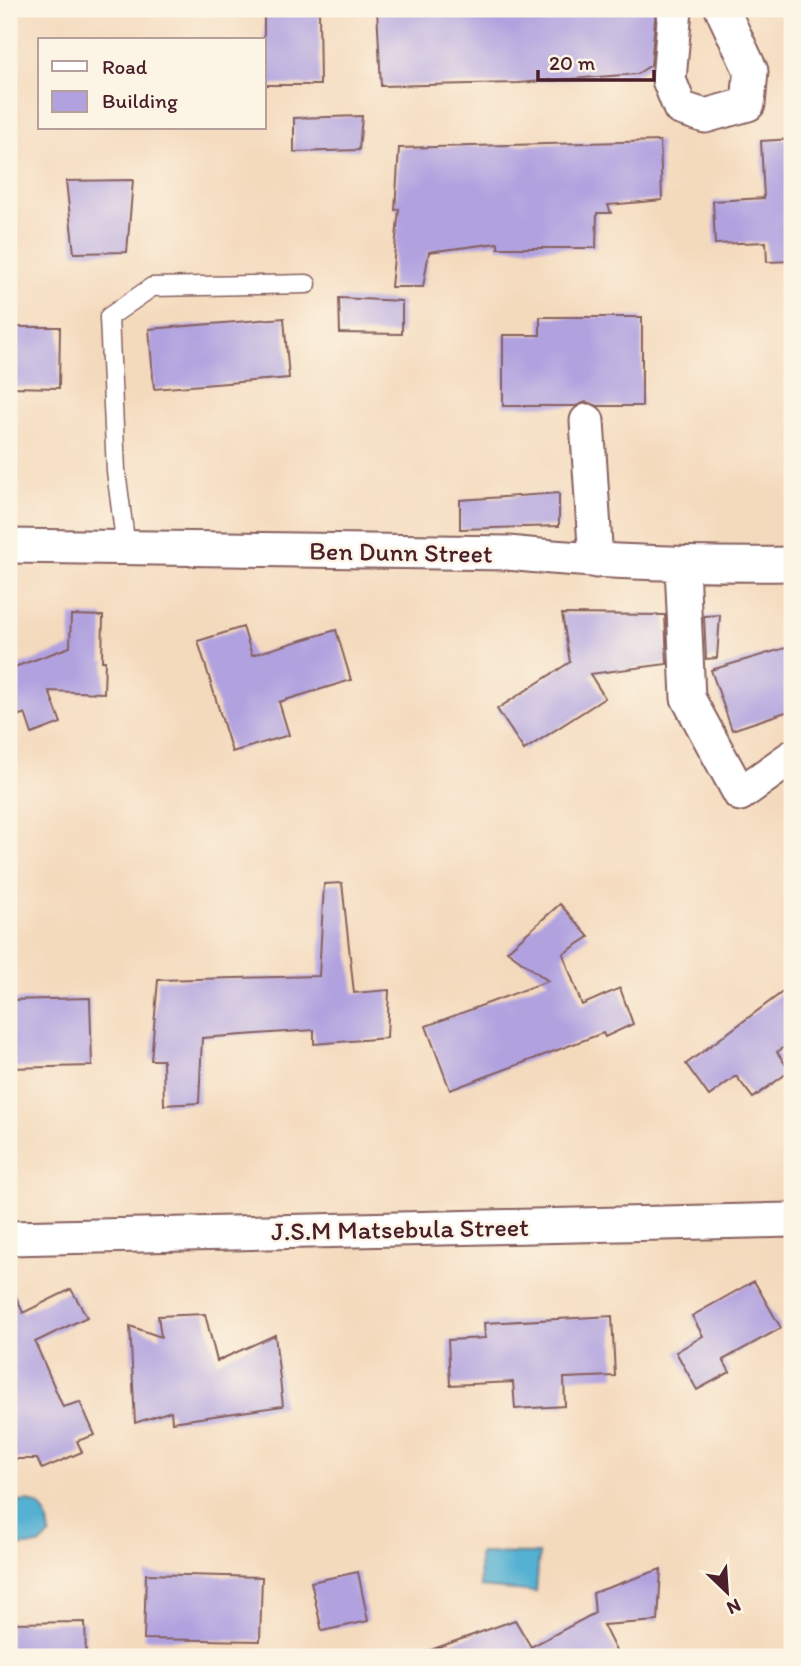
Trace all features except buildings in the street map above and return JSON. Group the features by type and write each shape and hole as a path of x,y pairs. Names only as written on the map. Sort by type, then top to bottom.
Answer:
{"street":[{"path":"675,9 669,80 680,108 705,116 748,104 751,71 722,9"},
{"path":"587,421 596,561"},
{"name":"Ben Dunn Street","path":"9,546 508,553 682,566 792,564"},
{"path":"682,566 688,698 740,794 792,757"},
{"name":"J.S.M Matsebula Street","path":"9,1238 792,1220"}],"lane":[{"path":"126,548 116,471 109,317 152,287 307,284"}],"water":[{"path":"28,1501 39,1506 45,1513 50,1535 39,1545 9,1547 9,1503"},
{"path":"479,1553 539,1554 536,1592 480,1587"}]}
